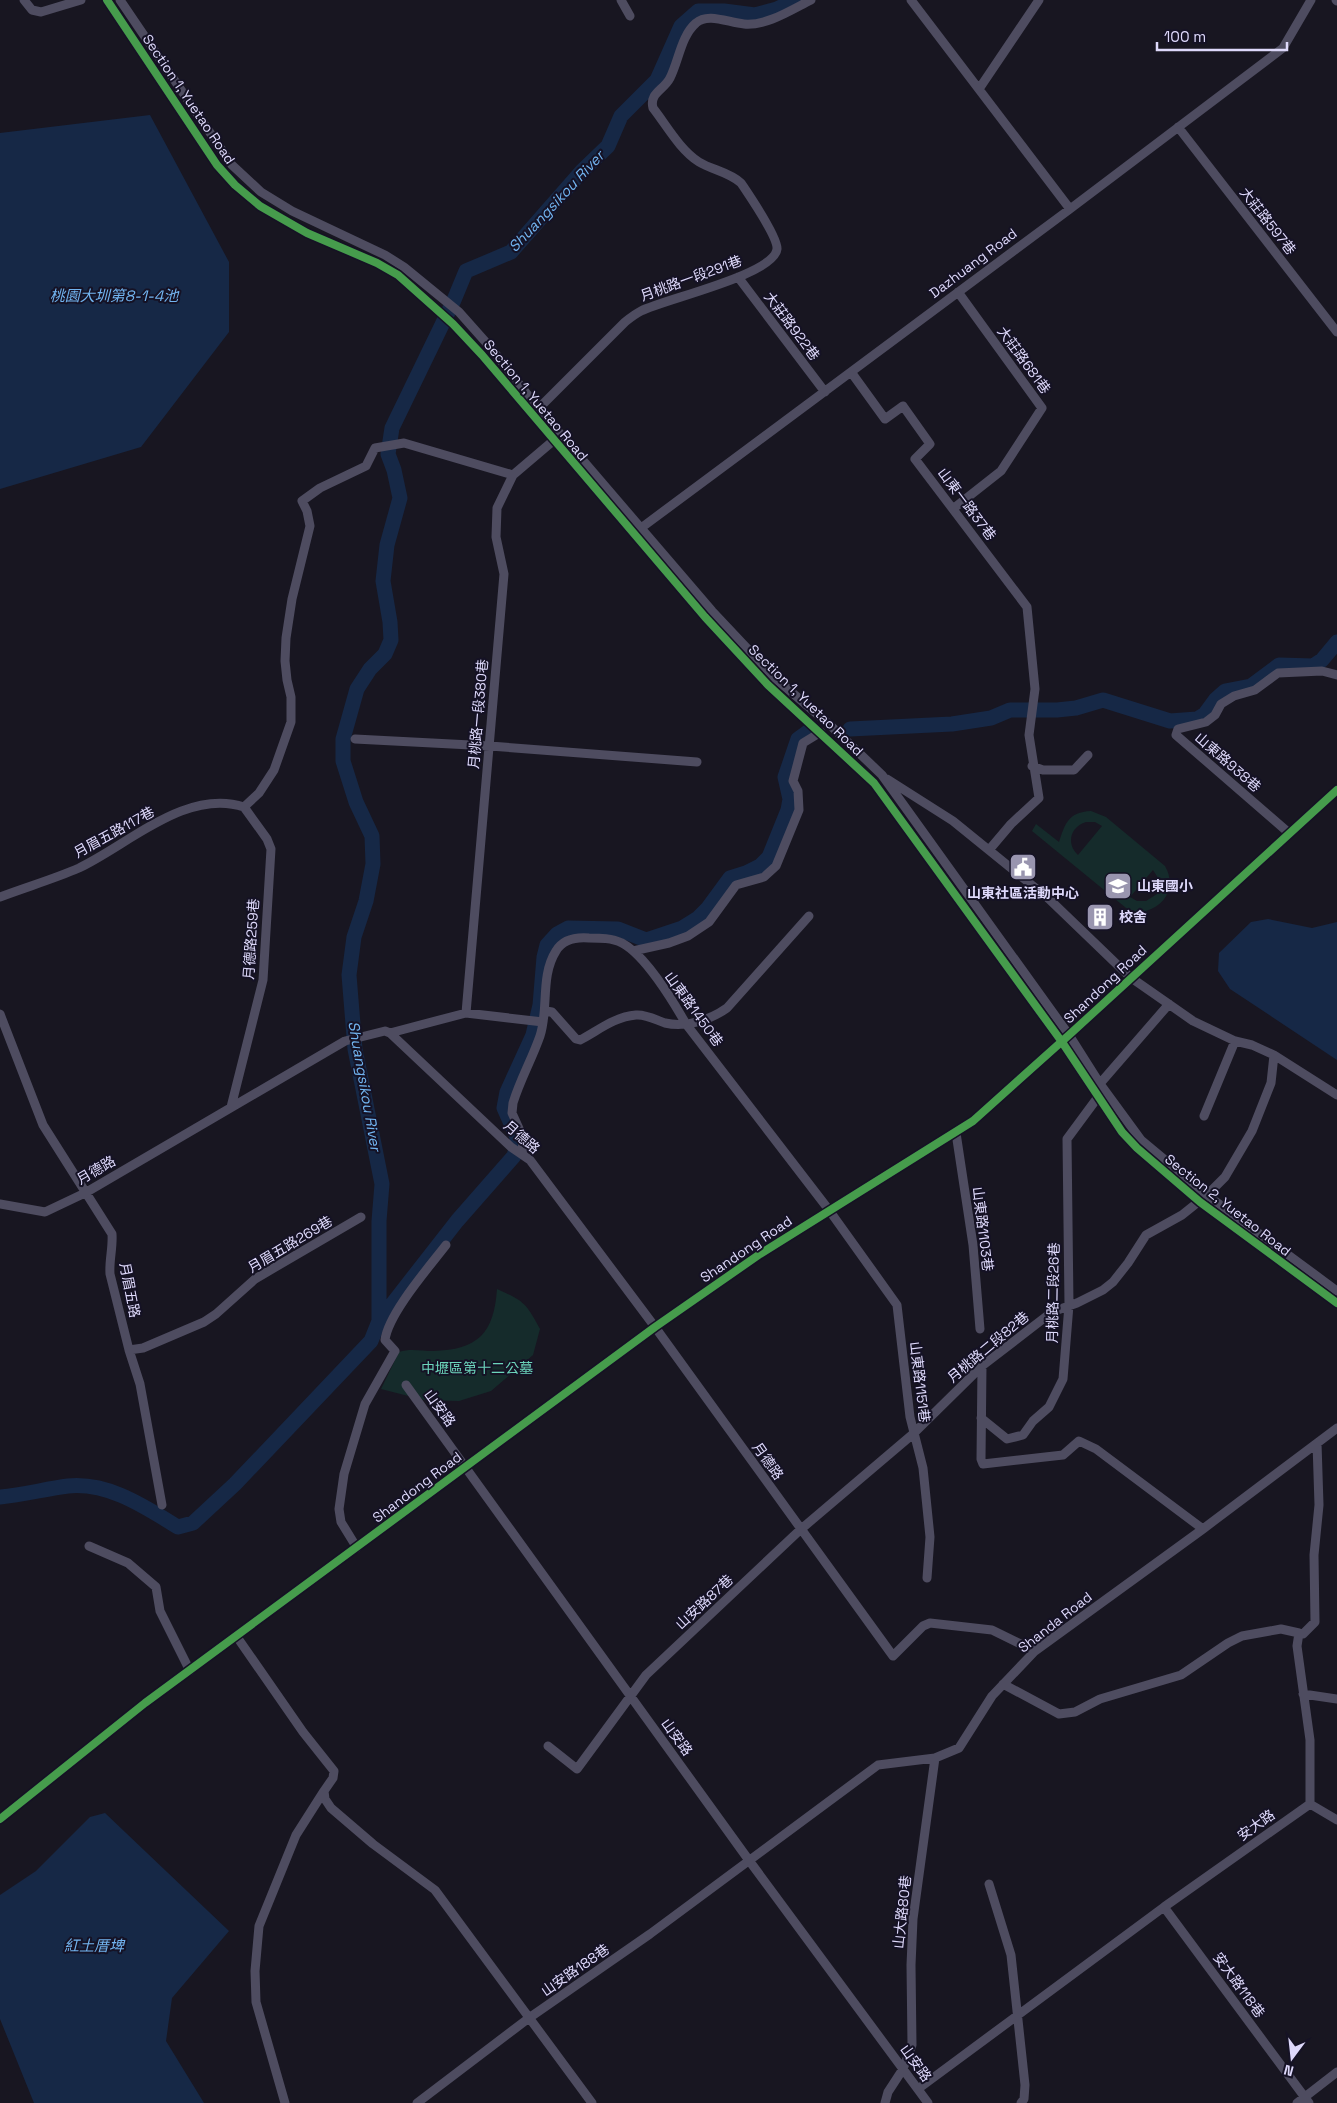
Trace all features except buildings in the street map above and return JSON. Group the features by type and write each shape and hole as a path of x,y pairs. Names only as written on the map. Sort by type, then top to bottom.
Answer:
{"street":[{"path":"24,0 32,10 41,12 81,0"},
{"name":"Section 1, Yuetao Road","path":"107,0 217,165 235,186 268,210 307,233 398,275 453,324 535,412 638,530 768,685 874,783 1062,1042"},
{"name":"Section 1, Yuetao Road","path":"120,0 232,165 261,192 292,211 386,255 404,267 459,312 491,348 553,441 638,530"},
{"path":"621,0 630,16"},
{"name":"月桃路一段291巷","path":"535,412 625,322 640,311 738,277 766,264 775,256 777,250 775,238 741,183 735,178 700,163 687,152 653,108 651,102 653,97 670,78 685,40 698,21 706,18 744,24 758,24 811,0"},
{"path":"911,0 1070,209"},
{"path":"979,89 1039,0"},
{"name":"Dazhuang Road","path":"638,530 1283,48 1311,0"},
{"name":"大莊路597巷","path":"1178,127 1337,332"},
{"path":"339,232 342,248"},
{"name":"大莊路922巷","path":"738,277 825,392"},
{"name":"大莊路681巷","path":"954,508 1001,471 1042,408 958,292"},
{"name":"山東一路37巷","path":"851,372 885,420 902,406 930,444 915,459 954,508 1027,607 1035,689 1029,736 1032,766"},
{"name":"月桃路一段380巷","path":"466,1013 504,574 496,537 497,508 514,475 553,441"},
{"path":"244,807 259,793 274,770 291,722 291,697 285,661 286,638 292,598 310,526 307,511 302,501 320,488 366,466 375,448 404,443 514,475"},
{"name":"Section 1, Yuetao Road","path":"708,614 882,775 1069,1035"},
{"name":"山東路938巷","path":"1289,833 1176,735 1176,732 1178,729 1206,722 1215,715 1221,704 1234,696 1255,690 1278,673 1322,671 1337,675"},
{"path":"632,951 669,943 688,936 709,922 736,885 750,883 764,877 776,866 799,810 798,791 794,782 803,743 821,732"},
{"path":"355,739 490,746 697,762"},
{"path":"1032,766 1043,770 1074,770 1088,754"},
{"path":"989,850 1011,824 1039,798 1032,766"},
{"path":"874,783 882,775 953,821 1050,898 1130,977 1193,1022 1235,1041 1252,1044 1274,1055 1337,1095"},
{"name":"Shandong Road","path":"0,1819 145,1703 655,1327 760,1254 956,1133 988,1109 1130,977 1337,790"},
{"name":"月眉五路117巷","path":"0,897 80,868 153,824 185,811 216,802 232,803 244,807"},
{"name":"月德路259巷","path":"231,1107 263,980 271,849 267,839 244,807"},
{"path":"546,1011 552,1012 576,1039 580,1040 605,1024 638,1014 667,1023 686,1024 712,1017 728,1008 809,916"},
{"name":"山東路1450巷","path":"522,1153 522,1135 512,1113 513,1104 540,1036 546,1011 550,962 557,949 566,941 576,937 609,939 622,943 632,951 672,999 686,1024 829,1210"},
{"name":"月桃路二段26巷","path":"981,1418 1007,1439 1023,1434 1033,1420 1049,1407 1063,1379 1069,1305 1067,1139 1096,1095 1100,1084 1169,1004"},
{"path":"390,1033 466,1013 543,1022"},
{"name":"月眉五路","path":"0,1014 43,1125 112,1234 112,1251 109,1262 110,1274 129,1350 140,1384 162,1505"},
{"name":"月德路","path":"0,1204 45,1212 86,1193 344,1041 385,1031 390,1033 511,1147 530,1160 655,1327 893,1656 923,1626 930,1623 992,1630 1035,1652"},
{"name":"Section 2, Yuetao Road","path":"1069,1035 1100,1084 1141,1140 1207,1195 1337,1291"},
{"path":"1204,1116 1235,1041"},
{"name":"Section 2, Yuetao Road","path":"1062,1042 1122,1132 1137,1148 1200,1202 1337,1304"},
{"name":"月桃路二段82巷","path":"800,1530 913,1434 982,1366 1052,1312 1096,1294 1113,1282 1146,1235 1182,1215 1200,1202 1225,1177 1252,1131 1271,1083 1274,1055"},
{"name":"山東路1103巷","path":"956,1133 973,1245 980,1329"},
{"name":"山東路1151巷","path":"829,1210 897,1305 913,1434 923,1468 930,1537 927,1578"},
{"name":"月眉五路269巷","path":"129,1350 143,1348 204,1322 216,1314 254,1279 361,1218"},
{"path":"357,1548 341,1522 339,1508 352,1446 365,1404 394,1351 385,1340 386,1332 403,1303 446,1245"},
{"path":"982,1366 981,1459 983,1464 1063,1455 1079,1440 1096,1450 1203,1529"},
{"name":"山安路","path":"406,1385 748,1859 928,2103"},
{"name":"Shanda Road","path":"748,1859 878,1764 935,1758 959,1748 992,1696 1035,1652 1337,1428"},
{"path":"1003,1684 1059,1714 1074,1712 1100,1698 1181,1675 1228,1643 1242,1636 1281,1630 1303,1634 1315,1622 1314,1555 1319,1505 1317,1442"},
{"name":"山安路87巷","path":"548,1746 577,1769 646,1675 800,1530"},
{"path":"89,1546 128,1563 156,1587 160,1611 190,1671"},
{"path":"1299,1633 1298,1646 1310,1740 1310,1804 1337,1820"},
{"path":"237,1637 334,1771 333,1778 296,1835 259,1926 255,1971 256,2002 285,2103"},
{"path":"1303,1694 1337,1699"},
{"name":"山大路80巷","path":"885,2103 888,2092 903,2069 912,2045 911,1965 913,1919 935,1758"},
{"path":"324,1791 325,1799 331,1808 373,1844 436,1890 592,2103"},
{"name":"安大路","path":"918,2089 1164,1907 1310,1804"},
{"name":"山安路188巷","path":"417,2103 529,2018 650,1934 748,1859"},
{"path":"989,1884 1011,1955 1025,2085 1024,2099 1021,2103"},
{"name":"安大路118巷","path":"1164,1907 1307,2100"},
{"path":"1297,2103 1307,2100 1337,2072"}],"green space":[{"path":"1091,811 1106,817 1165,866 1170,880 1168,893 1159,904 1146,911 1149,913 1142,921 1032,831 1036,824 1059,842 1069,820 1083,812","holes":["1086,822 1095,822 1102,826 1078,855 1072,846 1072,836 1076,828","1153,870 1160,881 1157,894 1146,901 1137,901 1130,897"]},
{"name":"中壢區第十二公墓","path":"497,1289 519,1300 531,1313 540,1329 533,1355 491,1391 459,1401 424,1400 381,1389 399,1352 411,1350 449,1350 472,1343 481,1336 492,1317"}],"water":[{"name":"桃園大圳第8-1-4池","path":"150,115 229,262 229,332 141,447 0,489 0,133"},
{"path":"1268,919 1312,928 1337,922 1337,1060 1230,989 1218,971 1219,953 1251,922"},
{"name":"紅土厝埤","path":"105,1813 229,1931 172,1998 166,2041 204,2103 34,2103 0,2019 0,1895 36,1871 90,1817"}],"waterway":[{"name":"Shuangsikou River","path":"0,1497 68,1486 98,1488 140,1504 178,1527 193,1523 235,1484 371,1341 379,1321 379,1221 382,1184 355,1049 349,975 354,937 366,901 373,864 372,836 356,802 343,761 343,739 357,689 370,669 385,654 391,640 383,581 387,545 400,498 394,470 388,454 392,428 454,300 466,271 511,252 582,171 608,146 621,116 657,80 681,26 698,11 724,11 755,15 777,9 795,0"},
{"path":"850,729 952,724 991,718 1010,710 1076,708 1103,700 1170,721 1197,719 1205,714 1216,699 1225,691 1251,686 1279,665 1313,666 1322,660 1337,642"},
{"path":"379,1321 457,1221 514,1156 517,1137 504,1108 507,1092 533,1035 540,1005 544,957 547,945 557,934 568,928 618,929 646,940 682,928 698,918 708,908 730,878 760,866 769,857 788,810 790,799 785,777 798,739 809,731"}],"cycle path":[{"path":"107,0 217,165 235,185 260,206 307,233 377,263 398,275 453,324 482,355 705,617 768,685 874,783 1062,1042 1122,1132 1137,1148 1200,1202 1337,1303"},
{"path":"0,1819 145,1703 655,1327 760,1254 973,1121 1337,790"}],"place":[{"name":"山東社區活動中心","path":"1023,867"},
{"name":"山東國小","path":"1118,886"},
{"name":"校舍","path":"1100,917"}]}
